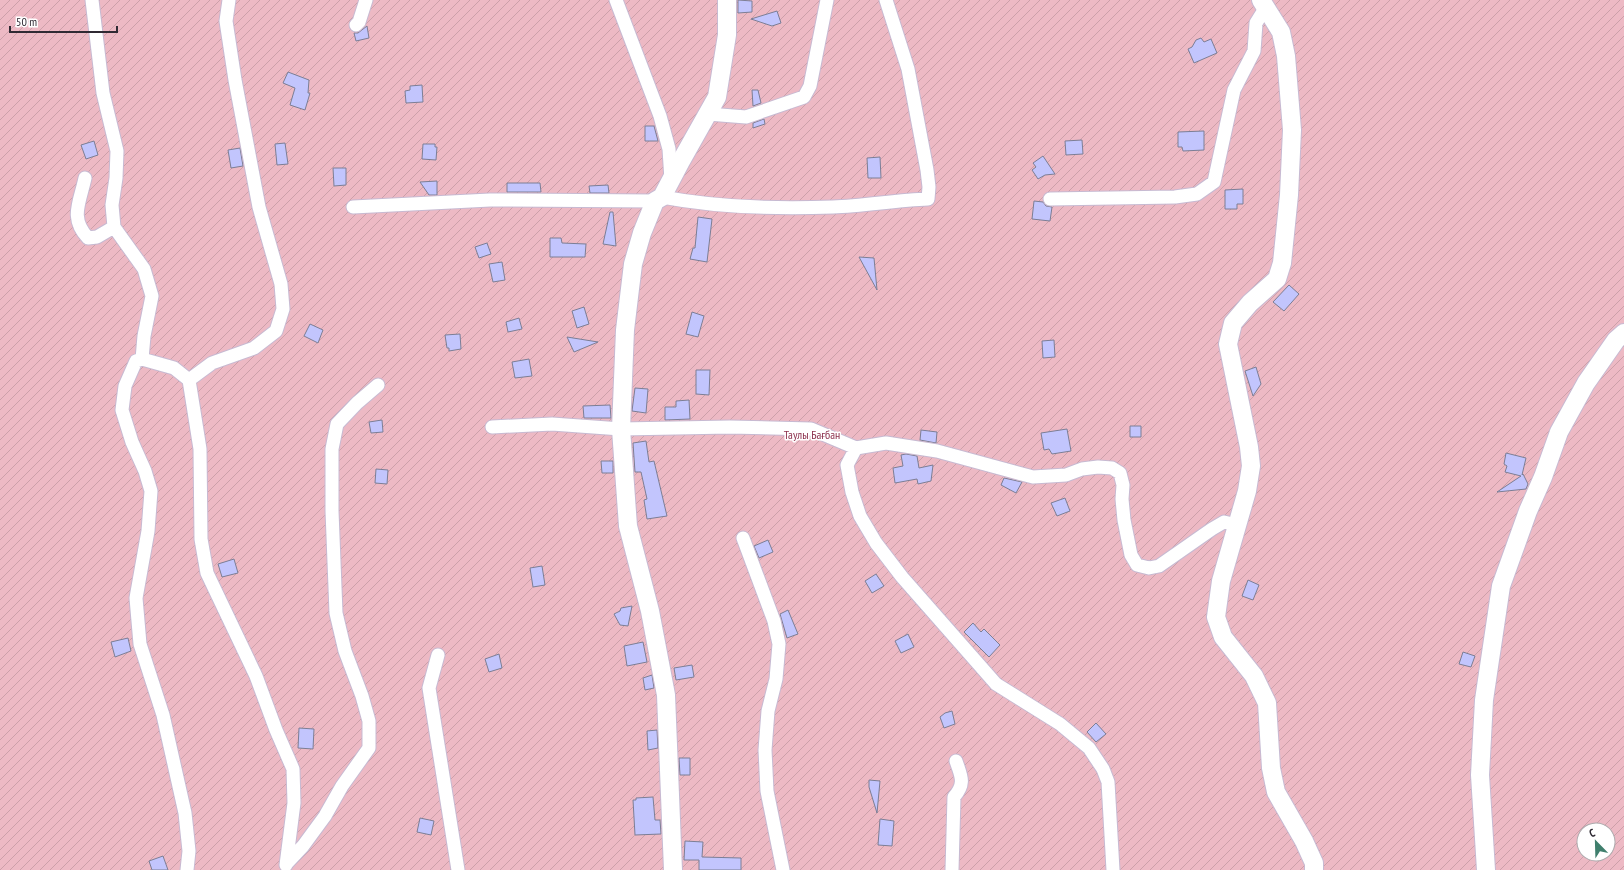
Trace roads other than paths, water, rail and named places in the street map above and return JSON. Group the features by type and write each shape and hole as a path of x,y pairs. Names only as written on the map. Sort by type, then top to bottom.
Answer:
{"street":[{"path":"92,0 103,93 117,151 116,178 112,205 114,227 144,269 152,296 144,336 142,359"},
{"path":"189,380 212,363 254,348 276,332 283,309 280,284 259,208 234,80 226,21 229,0"},
{"path":"356,25 359,22 366,0"},
{"path":"616,0 660,116 669,149 672,182"},
{"path":"673,870 666,695 650,611 628,526 621,429 625,330 633,264 642,233 659,199 672,182 681,161 717,97 722,76 727,35 727,0"},
{"path":"708,114 746,117 804,97 810,86 827,0"},
{"path":"353,207 490,200 659,199 741,205 797,207 875,205 928,199 927,170 908,69 886,0"},
{"path":"1050,199 1175,197 1197,194 1214,182 1234,90 1254,50 1256,23 1264,4"},
{"path":"1264,4 1281,32 1286,56 1292,130 1289,195 1282,263 1277,279 1250,303 1233,323 1228,344 1248,439 1251,466 1248,491 1221,581 1216,617 1223,637 1236,656 1254,676 1267,704 1271,768 1276,792 1304,841 1314,863 1314,870"},
{"path":"85,178 76,218 80,230 88,238 97,237 114,227"},
{"path":"1486,870 1480,775 1484,707 1501,586 1559,432 1586,383 1616,340 1624,333"},
{"path":"187,870 189,851 186,813 163,716 140,644 136,598 147,538 151,491 145,471 132,442 122,410 126,386 136,361 142,359 174,368 189,380 200,449 201,539 207,573 256,676 276,730 293,769 294,803 286,867"},
{"path":"286,867 325,816 342,786 369,748 369,721 362,696 345,651 336,613 332,511 332,449 337,424 357,403 378,385"},
{"path":"492,427 552,424 621,429 730,427 811,429 856,448 886,443 929,450 1033,477 1066,475 1082,469 1098,466 1112,468 1120,473 1123,485 1122,499 1124,520 1131,555 1137,565 1149,568 1159,566 1212,528 1224,522 1238,525"},
{"path":"856,448 847,466 852,492 860,516 876,543 902,577 996,684 1060,724 1089,748 1103,769 1108,782 1113,870"},
{"path":"743,538 774,621 780,644 776,679 768,711 765,750 767,791 783,870"},
{"path":"438,656 429,688 458,870"},
{"path":"952,870 954,797 960,790 962,781 956,761"}],"park label":[{"name":"Таулы Бағбан","path":"812,435"}]}
